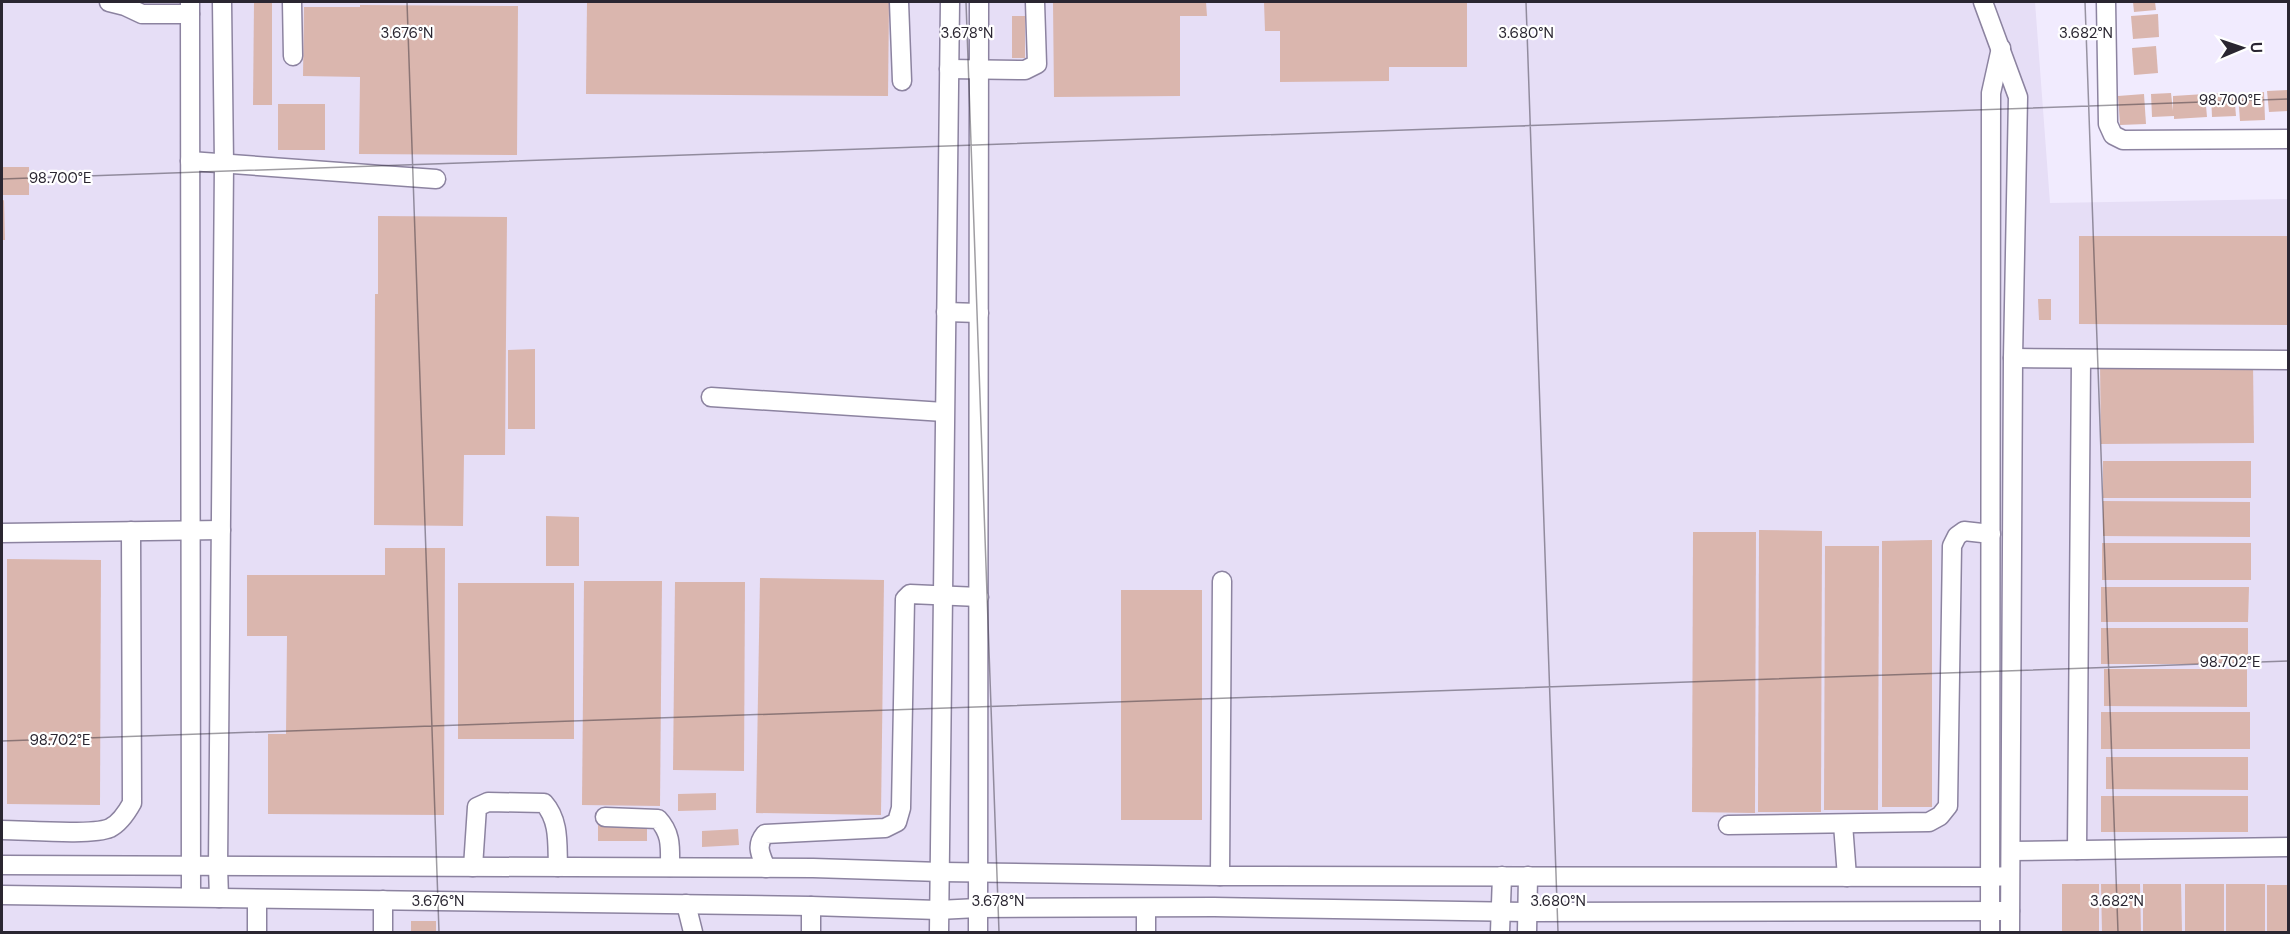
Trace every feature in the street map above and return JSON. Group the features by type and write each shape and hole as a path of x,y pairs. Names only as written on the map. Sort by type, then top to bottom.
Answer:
{"street":[{"path":"109,2 142,14 190,8 191,897"},
{"path":"219,898 224,164 222,2"},
{"path":"292,2 293,56"},
{"path":"899,2 902,81"},
{"path":"939,933 950,2"},
{"path":"978,933 979,2"},
{"path":"949,69 1025,70 1037,64 1035,2"},
{"path":"1983,2 2018,97 2013,358 2011,851 2000,876 1990,910 1990,933"},
{"path":"2106,2 2108,124 2113,135 2123,140 2289,139"},
{"path":"2001,48 1991,93 1991,534 2000,876 2010,911 2010,933"},
{"path":"190,161 436,179"},
{"path":"946,312 980,313"},
{"path":"2013,358 2289,360"},
{"path":"2077,850 2081,360"},
{"path":"711,397 944,412"},
{"path":"2,533 221,530"},
{"path":"2,830 89,831 111,828 125,815 132,803 131,531"},
{"path":"1728,825 1929,822 1940,816 1948,806 1952,546 1957,536 1964,531 1991,534"},
{"path":"1220,876 1222,581"},
{"path":"766,868 759,849 759,841 765,834 885,828 897,822 901,807 905,599 910,594 979,597"},
{"path":"473,867 477,807 488,802 544,803 550,810 555,823 558,867"},
{"path":"605,817 658,819 665,826 670,837 669,867"},
{"path":"1843,824 1847,877"},
{"path":"2011,851 2289,847"},
{"path":"2,865 669,867 1220,876 2000,876"},
{"path":"1500,933 1502,876"},
{"path":"1527,933 1528,876"},
{"path":"2,895 811,906 939,910 1214,907 1527,912 2010,911"},
{"path":"256,899 257,933"},
{"path":"383,900 383,933"},
{"path":"686,904 693,933"},
{"path":"811,906 811,933"},
{"path":"1146,908 1146,933"}],"shaded area":[{"path":"2,2 2035,2 2050,203 2288,199 2288,932 2,932"}],"building":[{"path":"254,2 272,2 272,105 253,105"},
{"path":"587,2 889,2 888,96 586,94"},
{"path":"1053,2 1206,2 1207,16 1180,16 1180,96 1054,97"},
{"path":"1264,2 1467,2 1467,67 1389,67 1389,81 1280,82 1280,31 1265,31"},
{"path":"2133,2 2155,2 2156,10 2134,12"},
{"path":"360,5 518,6 517,155 359,154 360,77 303,76 304,7 360,7"},
{"path":"2158,14 2159,37 2133,39 2131,16"},
{"path":"1012,16 1025,16 1025,58 1012,58"},
{"path":"2156,46 2158,73 2134,75 2132,48"},
{"path":"2288,90 2288,111 2269,112 2267,91"},
{"path":"2234,92 2236,116 2212,117 2211,94"},
{"path":"2264,92 2265,120 2240,121 2238,94"},
{"path":"2171,93 2173,111 2173,96 2205,94 2207,117 2174,119 2174,116 2152,117 2151,94"},
{"path":"2144,94 2146,124 2120,125 2118,96"},
{"path":"278,104 325,104 325,150 278,150"},
{"path":"2,167 29,167 29,195 2,195"},
{"path":"4,200 5,240 2,240 2,201"},
{"path":"378,216 507,217 505,455 464,455 463,526 374,525 375,294 378,294"},
{"path":"2079,236 2288,236 2288,325 2079,324"},
{"path":"2038,299 2051,299 2051,320 2039,320"},
{"path":"535,349 535,429 508,429 508,350"},
{"path":"2100,363 2253,363 2254,443 2101,444"},
{"path":"2103,461 2251,461 2251,498 2103,498"},
{"path":"2103,501 2250,502 2250,537 2103,536"},
{"path":"546,516 579,517 579,566 546,566"},
{"path":"1759,530 1822,531 1821,812 1758,812"},
{"path":"1693,532 1756,532 1755,813 1692,812"},
{"path":"1932,540 1932,807 1882,807 1882,541"},
{"path":"2102,543 2251,543 2251,580 2102,580"},
{"path":"1825,546 1879,546 1878,810 1824,810"},
{"path":"385,548 445,548 444,815 268,814 268,734 286,734 287,636 247,636 247,575 385,575"},
{"path":"7,559 101,560 100,805 7,804"},
{"path":"760,578 884,580 881,815 756,813"},
{"path":"584,581 662,581 660,806 582,805"},
{"path":"675,582 745,582 744,771 673,770"},
{"path":"458,583 574,583 574,739 458,739"},
{"path":"2101,587 2249,587 2248,622 2101,622"},
{"path":"1121,590 1202,590 1202,820 1121,820"},
{"path":"2101,628 2248,628 2248,664 2101,664"},
{"path":"2104,669 2247,669 2247,707 2104,706"},
{"path":"2101,712 2250,712 2250,749 2101,749"},
{"path":"2106,757 2248,757 2248,790 2106,789"},
{"path":"716,793 716,810 678,811 678,794"},
{"path":"2101,796 2248,796 2248,832 2101,832"},
{"path":"647,824 647,841 598,841 598,825"},
{"path":"738,829 739,845 702,847 702,831"},
{"path":"2062,884 2099,884 2099,932 2062,932"},
{"path":"2101,884 2140,884 2141,932 2102,932"},
{"path":"2143,884 2181,884 2182,932 2143,932"},
{"path":"2185,884 2224,884 2224,932 2185,932"},
{"path":"2226,884 2265,884 2265,932 2226,932"},
{"path":"2267,885 2288,885 2288,932 2267,932"},
{"path":"411,921 436,921 436,931 411,931"}]}
